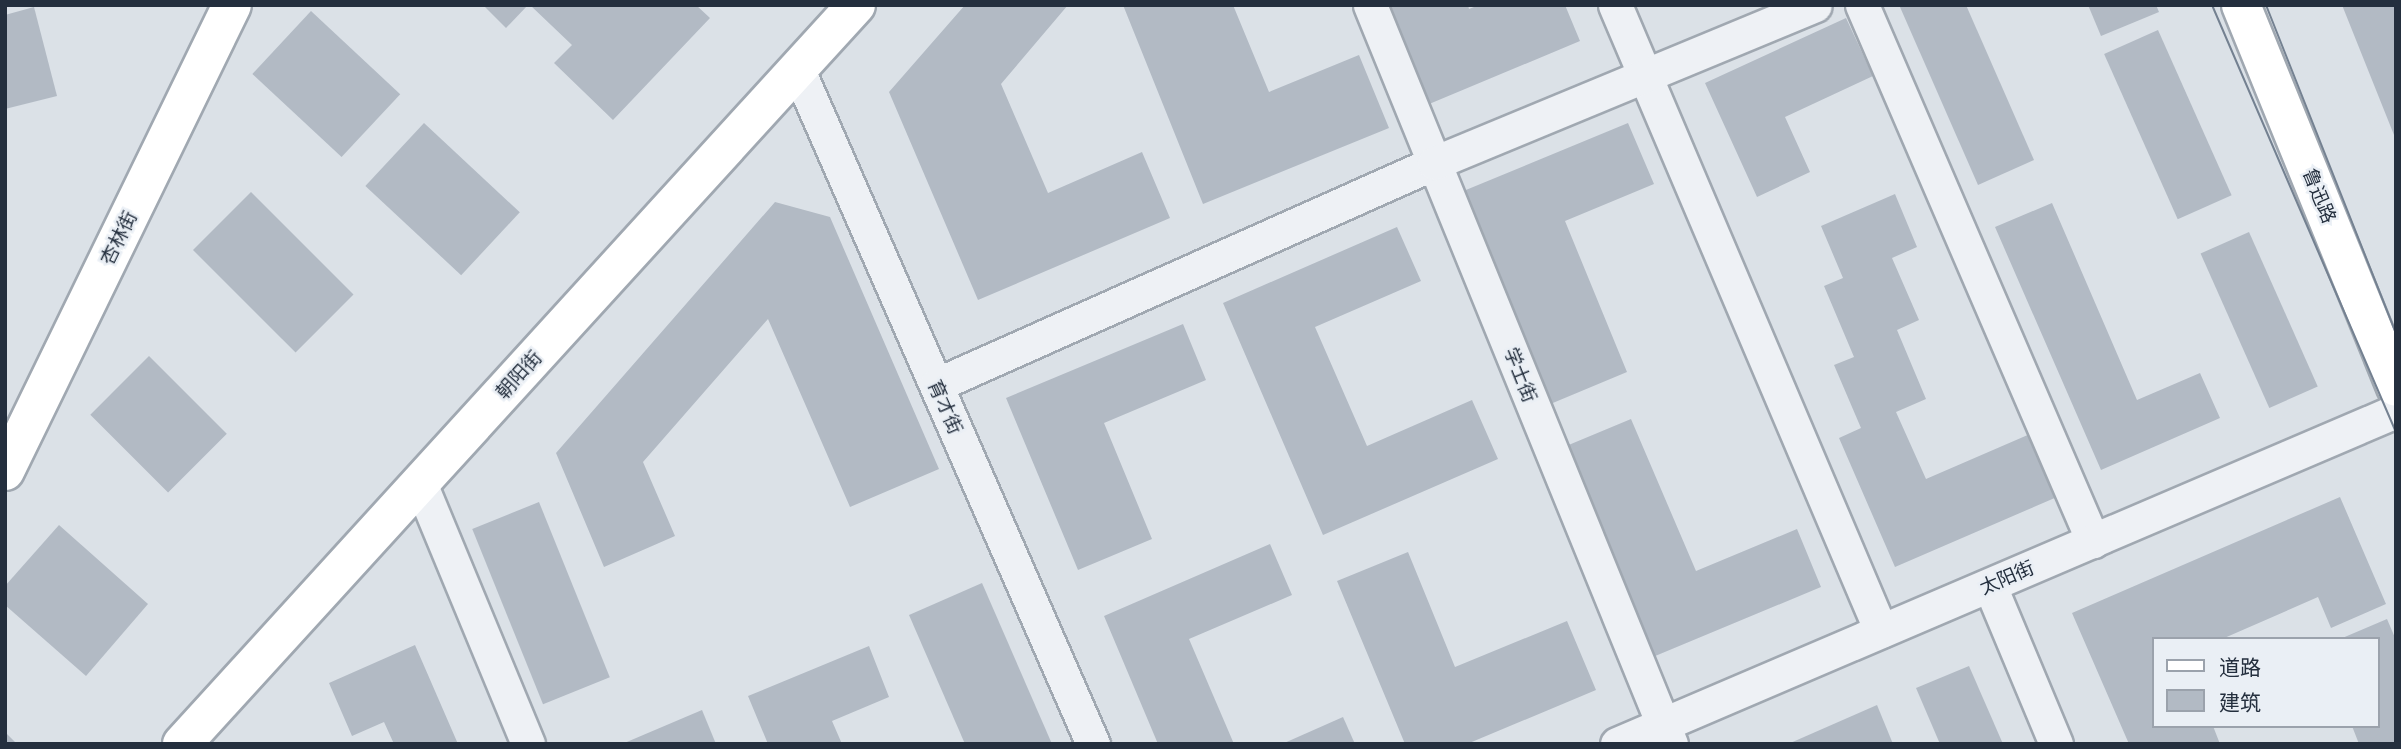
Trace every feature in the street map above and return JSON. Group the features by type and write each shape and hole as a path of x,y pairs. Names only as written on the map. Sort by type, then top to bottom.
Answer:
{"main road":[{"name":"杏林街","path":"5,471 232,5"},
{"name":"朝阳街","path":"182,744 856,5"},
{"name":"鲁迅路","path":"2241,5 2396,387"}],"street":[{"name":"学士街","path":"1370,5 1667,734"},
{"path":"1615,5 1881,631"},
{"path":"936,385 1434,163 1815,5"},
{"path":"1862,5 2092,541"},
{"name":"育才街","path":"798,70 1093,744"},
{"name":"太阳街","path":"1617,744 1667,734 1881,631 2396,411"},
{"path":"420,483 528,744"},
{"path":"1990,586 2056,744"}],"building":[{"path":"483,5 528,5 506,28"},
{"path":"530,5 696,5 710,18 613,120 554,63 572,45"},
{"path":"965,5 1068,5 1001,84 1048,193 1142,152 1170,218 978,300 889,92"},
{"path":"1123,5 1233,5 1269,92 1359,55 1389,128 1203,204"},
{"path":"1379,5 1468,5 1469,9 1479,5 1565,5 1580,41 1422,107"},
{"path":"1966,5 2034,160 1978,185 1900,7"},
{"path":"2088,5 2156,5 2159,12 2101,36"},
{"path":"2342,5 2396,5 2396,140"},
{"path":"34,7 57,96 5,109 5,15"},
{"path":"311,11 400,94 342,157 252,74"},
{"path":"1846,18 1873,76 1785,117 1810,172 1757,197 1705,83"},
{"path":"2158,30 2232,195 2178,219 2104,54"},
{"path":"424,123 520,212 461,275 365,186"},
{"path":"1628,123 1654,184 1565,221 1627,372 1548,405 1461,192"},
{"path":"251,192 354,295 296,353 193,250"},
{"path":"1895,194 1917,247 1892,258 1919,320 1897,330 1926,399 1896,412 1926,479 2030,434 2057,497 1895,567 1839,438 1861,428 1834,365 1854,357 1824,286 1843,278 1821,226"},
{"path":"775,202 830,217 939,469 850,507 768,319 643,462 675,536 604,567 556,453"},
{"path":"2052,203 2137,400 2200,373 2220,418 2101,470 1995,227"},
{"path":"1397,227 1421,281 1315,327 1367,446 1472,400 1498,459 1323,535 1223,303"},
{"path":"2249,232 2318,386 2269,408 2201,254"},
{"path":"1183,324 1206,380 1104,423 1152,539 1078,570 1006,398"},
{"path":"149,356 227,434 168,492 90,415"},
{"path":"1631,419 1696,571 1797,529 1821,587 1648,659 1559,449"},
{"path":"2340,497 2386,604 2331,628 2318,597 2227,637 2152,637 2152,728 2214,728 2220,744 2129,744 2072,613"},
{"path":"539,502 610,677 543,704 472,529"},
{"path":"59,525 148,604 86,676 5,605 5,586"},
{"path":"1270,544 1292,595 1189,639 1234,744 1158,744 1104,616"},
{"path":"1408,552 1455,667 1567,621 1596,690 1467,744 1405,744 1337,581"},
{"path":"982,583 1052,744 965,744 909,615"},
{"path":"2387,619 2396,640 2396,744 2359,744 2353,728 2380,728 2380,637 2345,637"},
{"path":"415,645 458,744 394,744 384,722 352,736 329,683"},
{"path":"869,646 889,697 832,721 842,744 768,744 748,696"},
{"path":"1969,666 2003,744 1940,744 1916,688"},
{"path":"1877,705 1893,744 1788,744"},
{"path":"702,710 716,744 622,744"},
{"path":"1343,717 1355,744 1282,744"},
{"path":"5,732 17,744 5,744"}],"tram line":[{"path":"2212,5 2396,433"},
{"path":"2266,5 2396,334"}]}
